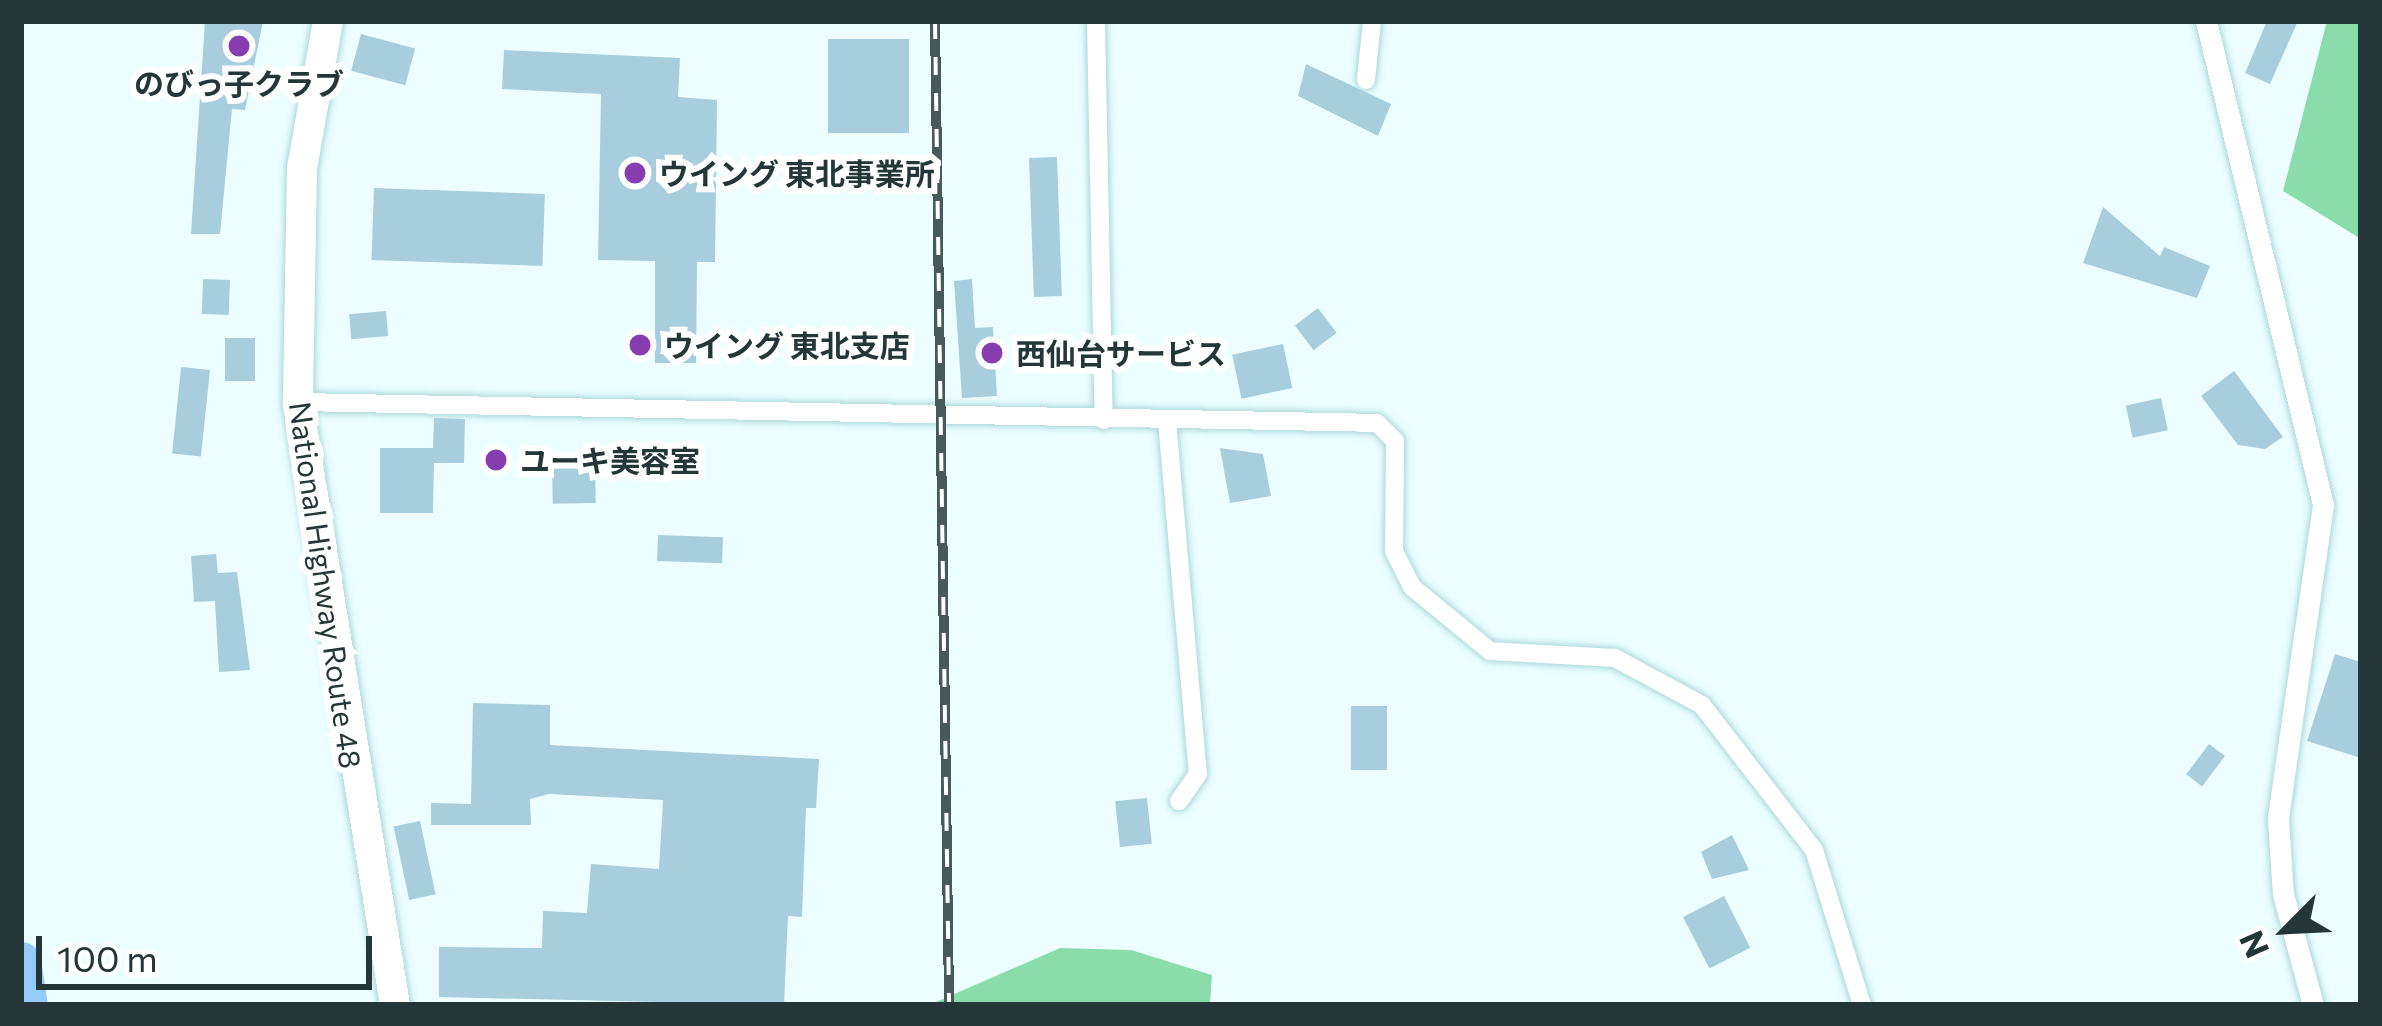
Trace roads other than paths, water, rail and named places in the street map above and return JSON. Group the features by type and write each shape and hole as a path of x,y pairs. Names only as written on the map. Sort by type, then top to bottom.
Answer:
{"highway":[{"name":"National Highway Route 48","path":"328,21 302,168 298,402 395,1005"}],"street":[{"path":"1096,21 1104,420"},
{"path":"1366,80 1372,21"},
{"path":"2206,21 2324,506 2278,819 2283,895 2313,1005"},
{"path":"298,402 1387,428 1397,458 1394,550 1412,586 1490,651 1616,658 1702,705 1814,850 1862,1005"},
{"path":"1167,421 1198,774 1179,801"}],"waterway":[{"path":"21,961 28,1005"}],"railway":[{"path":"935,21 949,1005"}],"place":[{"name":"のびっ子クラブ","path":"239,46"},
{"name":"ウイング 東北事業所","path":"635,173"},
{"name":"ウイング 東北支店","path":"640,345"},
{"name":"西仙台サービス","path":"992,353"},
{"name":"ユーキ美容室","path":"496,460"}]}
